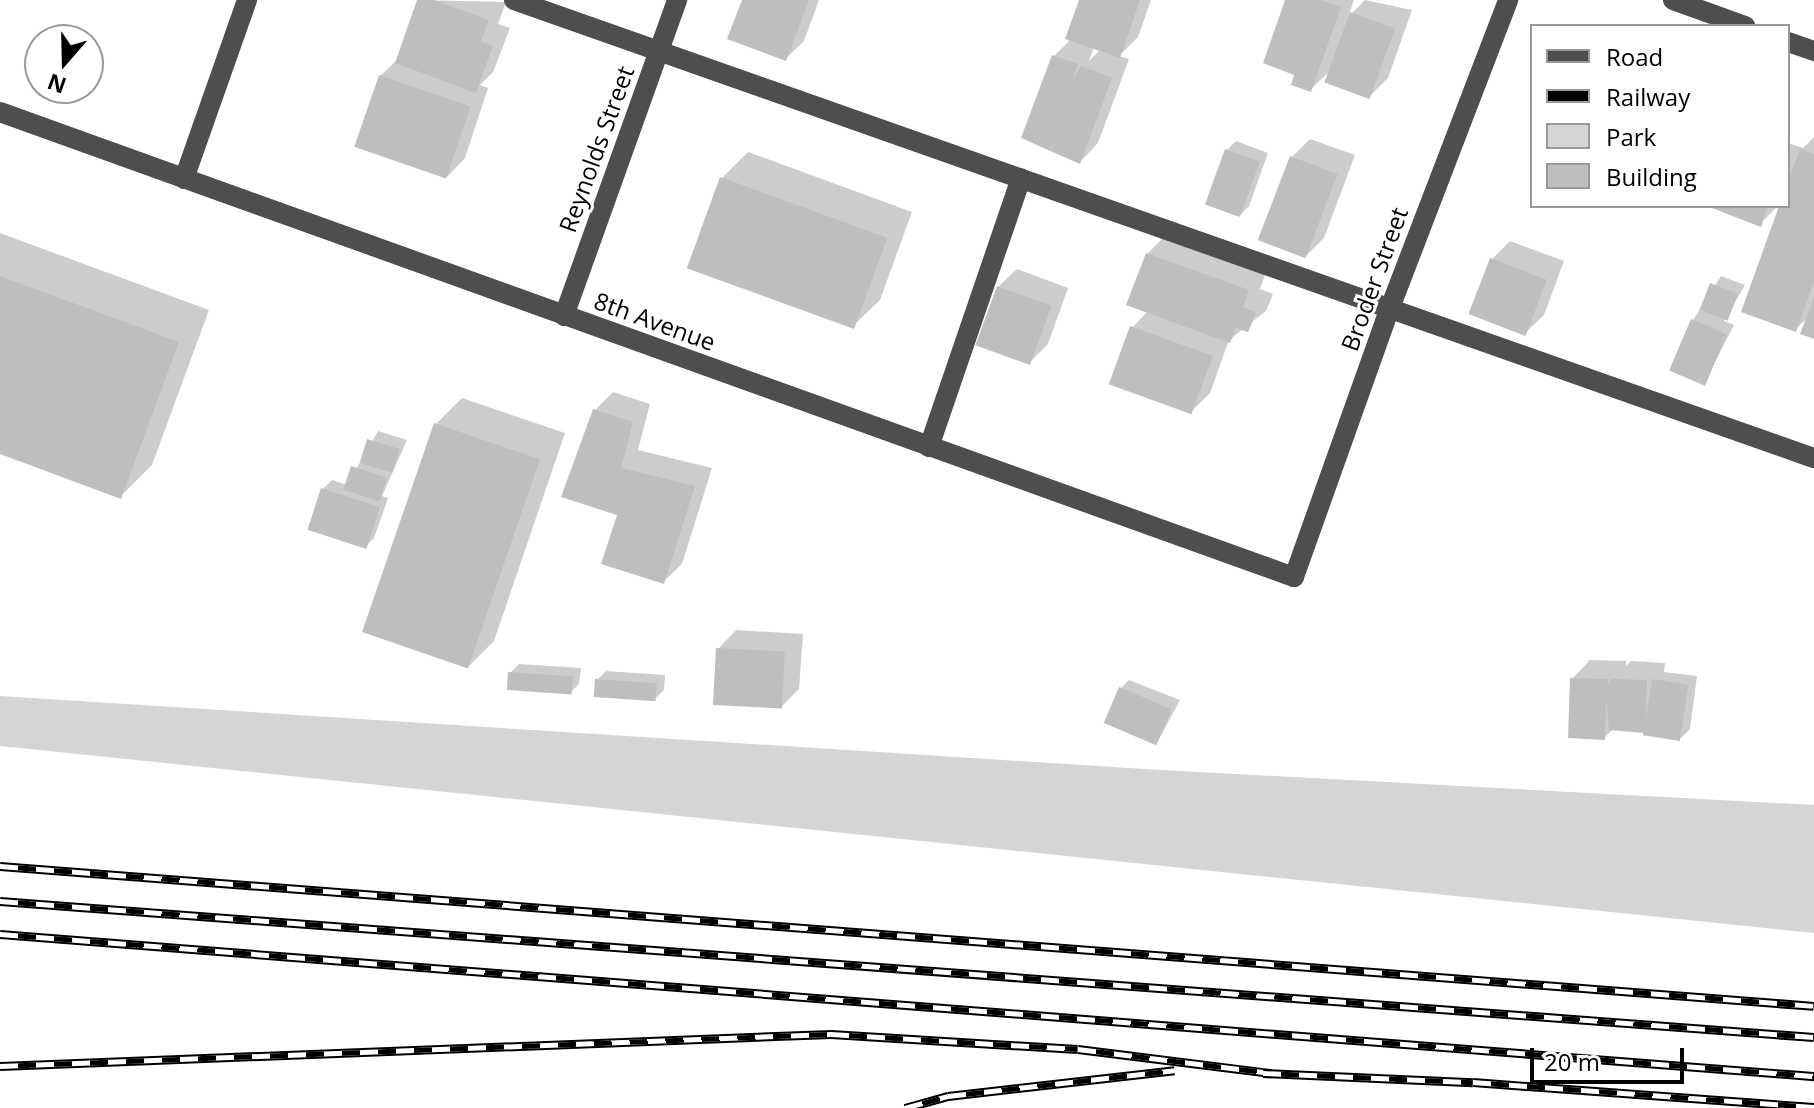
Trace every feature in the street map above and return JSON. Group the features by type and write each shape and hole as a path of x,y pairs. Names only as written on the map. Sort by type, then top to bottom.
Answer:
{"street":[{"path":"184,179 247,0"},
{"path":"514,0 1814,458"},
{"name":"Reynolds Street","path":"564,316 677,0"},
{"name":"Broder Street","path":"1294,577 1390,308 1508,0"},
{"path":"1673,0 1739,24"},
{"path":"1790,43 1814,51"},
{"name":"8th Avenue","path":"0,112 1294,577"},
{"path":"929,447 1021,178"}],"green space":[{"path":"0,696 1161,770 1814,805 1814,933 0,746"}],"building":[{"path":"417,0 434,0 489,20 481,42 493,46 476,93 395,63"},
{"path":"742,0 809,0 786,61 727,39"},
{"path":"1079,0 1140,0 1120,58 1065,39"},
{"path":"1285,0 1321,0 1341,7 1311,92 1291,85 1294,75 1263,63"},
{"path":"1350,12 1395,28 1369,99 1324,82"},
{"path":"1052,55 1078,64 1072,80 1081,66 1112,78 1080,164 1021,138"},
{"path":"379,75 471,107 446,178 354,147"},
{"path":"1225,149 1260,162 1240,217 1205,204"},
{"path":"1800,149 1814,154 1814,282 1796,332 1741,312 1778,208 1790,208 1790,176"},
{"path":"1290,156 1338,174 1305,258 1258,240"},
{"path":"720,177 887,238 854,329 687,268"},
{"path":"1712,208 1767,208 1761,227"},
{"path":"1146,253 1249,290 1243,307 1256,313 1248,332 1236,328 1230,343 1126,305"},
{"path":"1490,258 1547,280 1525,336 1468,314"},
{"path":"0,276 179,342 121,499 0,454"},
{"path":"1710,283 1738,294 1728,321 1700,310"},
{"path":"997,286 1052,306 1030,365 975,345"},
{"path":"1814,297 1814,339 1800,334"},
{"path":"1691,319 1727,334 1705,386 1669,371"},
{"path":"1130,326 1213,356 1191,414 1109,384"},
{"path":"593,409 633,422 621,468 695,486 664,584 601,564 617,515 561,497"},
{"path":"434,423 540,459 468,668 362,632"},
{"path":"367,439 400,449 392,473 360,463"},
{"path":"351,466 387,478 379,502 343,490"},
{"path":"321,488 380,507 366,549 307,530"},
{"path":"716,648 785,652 782,709 713,705"},
{"path":"508,672 573,677 572,694 507,690"},
{"path":"1570,678 1608,679 1608,684 1611,679 1647,680 1645,733 1609,730 1606,697 1605,740 1568,738"},
{"path":"595,679 657,683 656,701 594,697"},
{"path":"1652,679 1689,685 1680,741 1643,735"},
{"path":"1119,687 1171,709 1156,745 1104,723"}],"railway":[{"path":"0,866 1814,1006"},
{"path":"0,901 1814,1037"},
{"path":"0,934 1814,1076"},
{"path":"0,1066 831,1034 1078,1049 1272,1073"},
{"path":"905,1108 948,1096 1175,1070"},
{"path":"1263,1073 1473,1082 1814,1107"}]}
